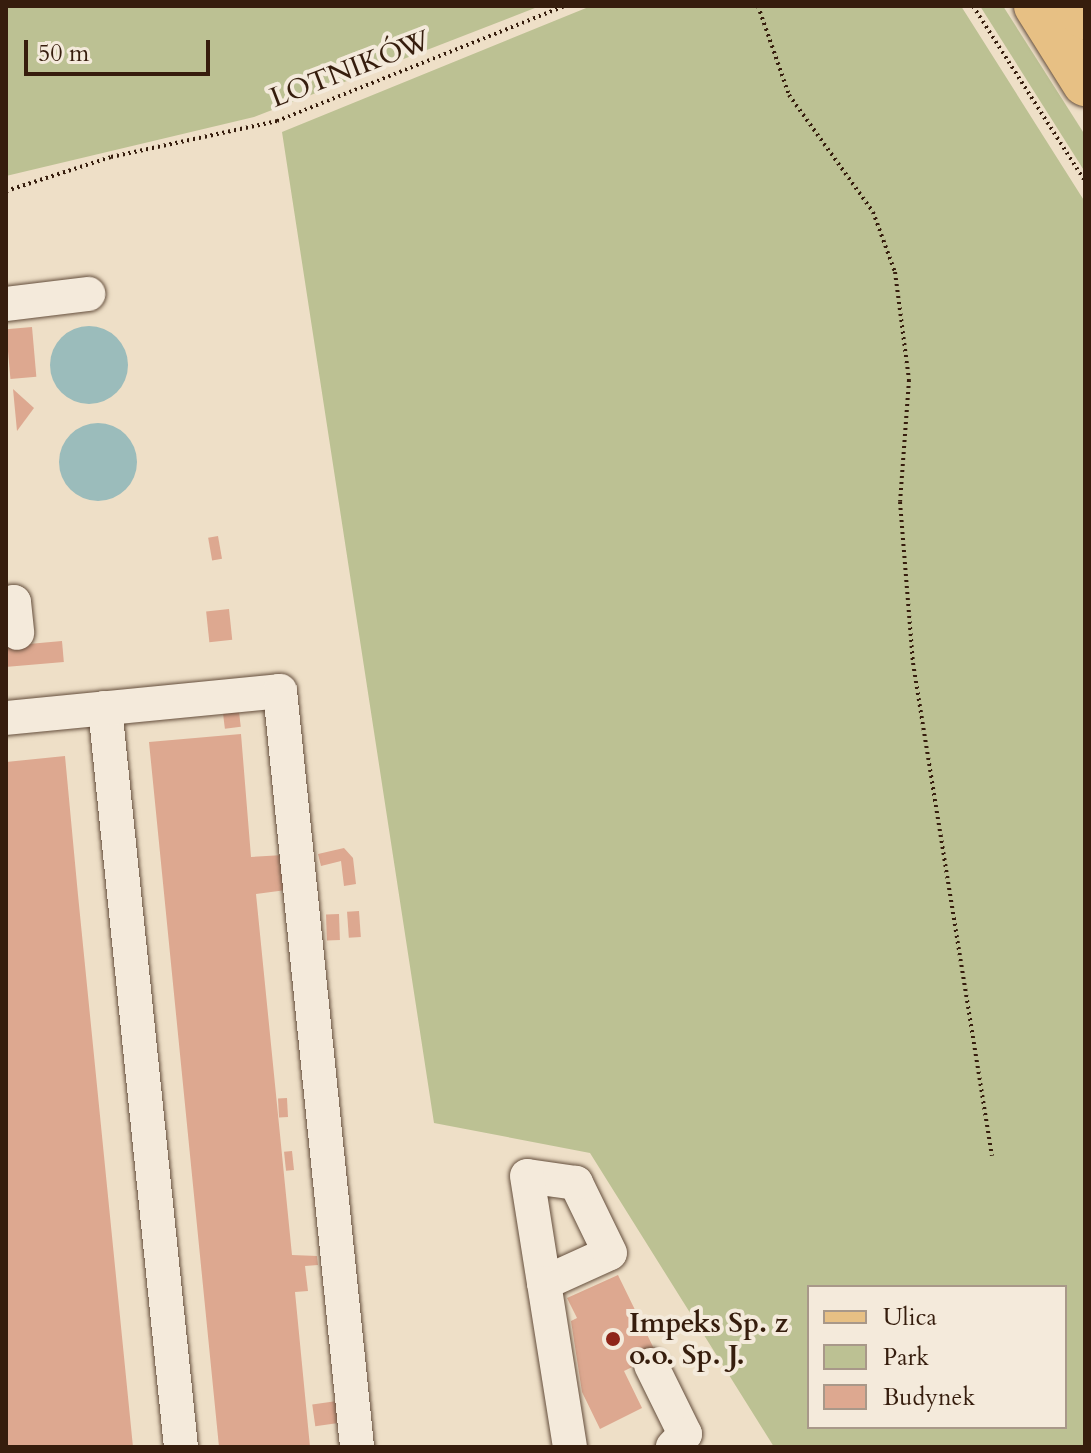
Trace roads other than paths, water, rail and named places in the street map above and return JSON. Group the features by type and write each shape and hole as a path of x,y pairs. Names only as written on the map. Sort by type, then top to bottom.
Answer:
{"main road":[{"path":"1036,6 1085,84"},
{"path":"1078,6 1085,17"}],"lane":[{"path":"6,304 88,294"},
{"path":"6,718 280,691 357,1447"},
{"path":"105,708 181,1447"},
{"path":"544,1283 570,1447"},
{"path":"651,1365 690,1443"}],"water":[{"path":"89,326 104,329 116,338 125,350 128,365 125,380 116,392 104,401 89,404 74,401 62,392 53,380 50,365 53,350 62,338 74,329"},
{"path":"98,423 113,426 125,435 134,447 137,462 134,477 125,489 113,498 98,501 83,498 71,489 62,477 59,462 62,447 71,435 83,426"}],"place":[{"name":"Impeks Sp. z o.o. Sp. J.","path":"613,1339"}]}
